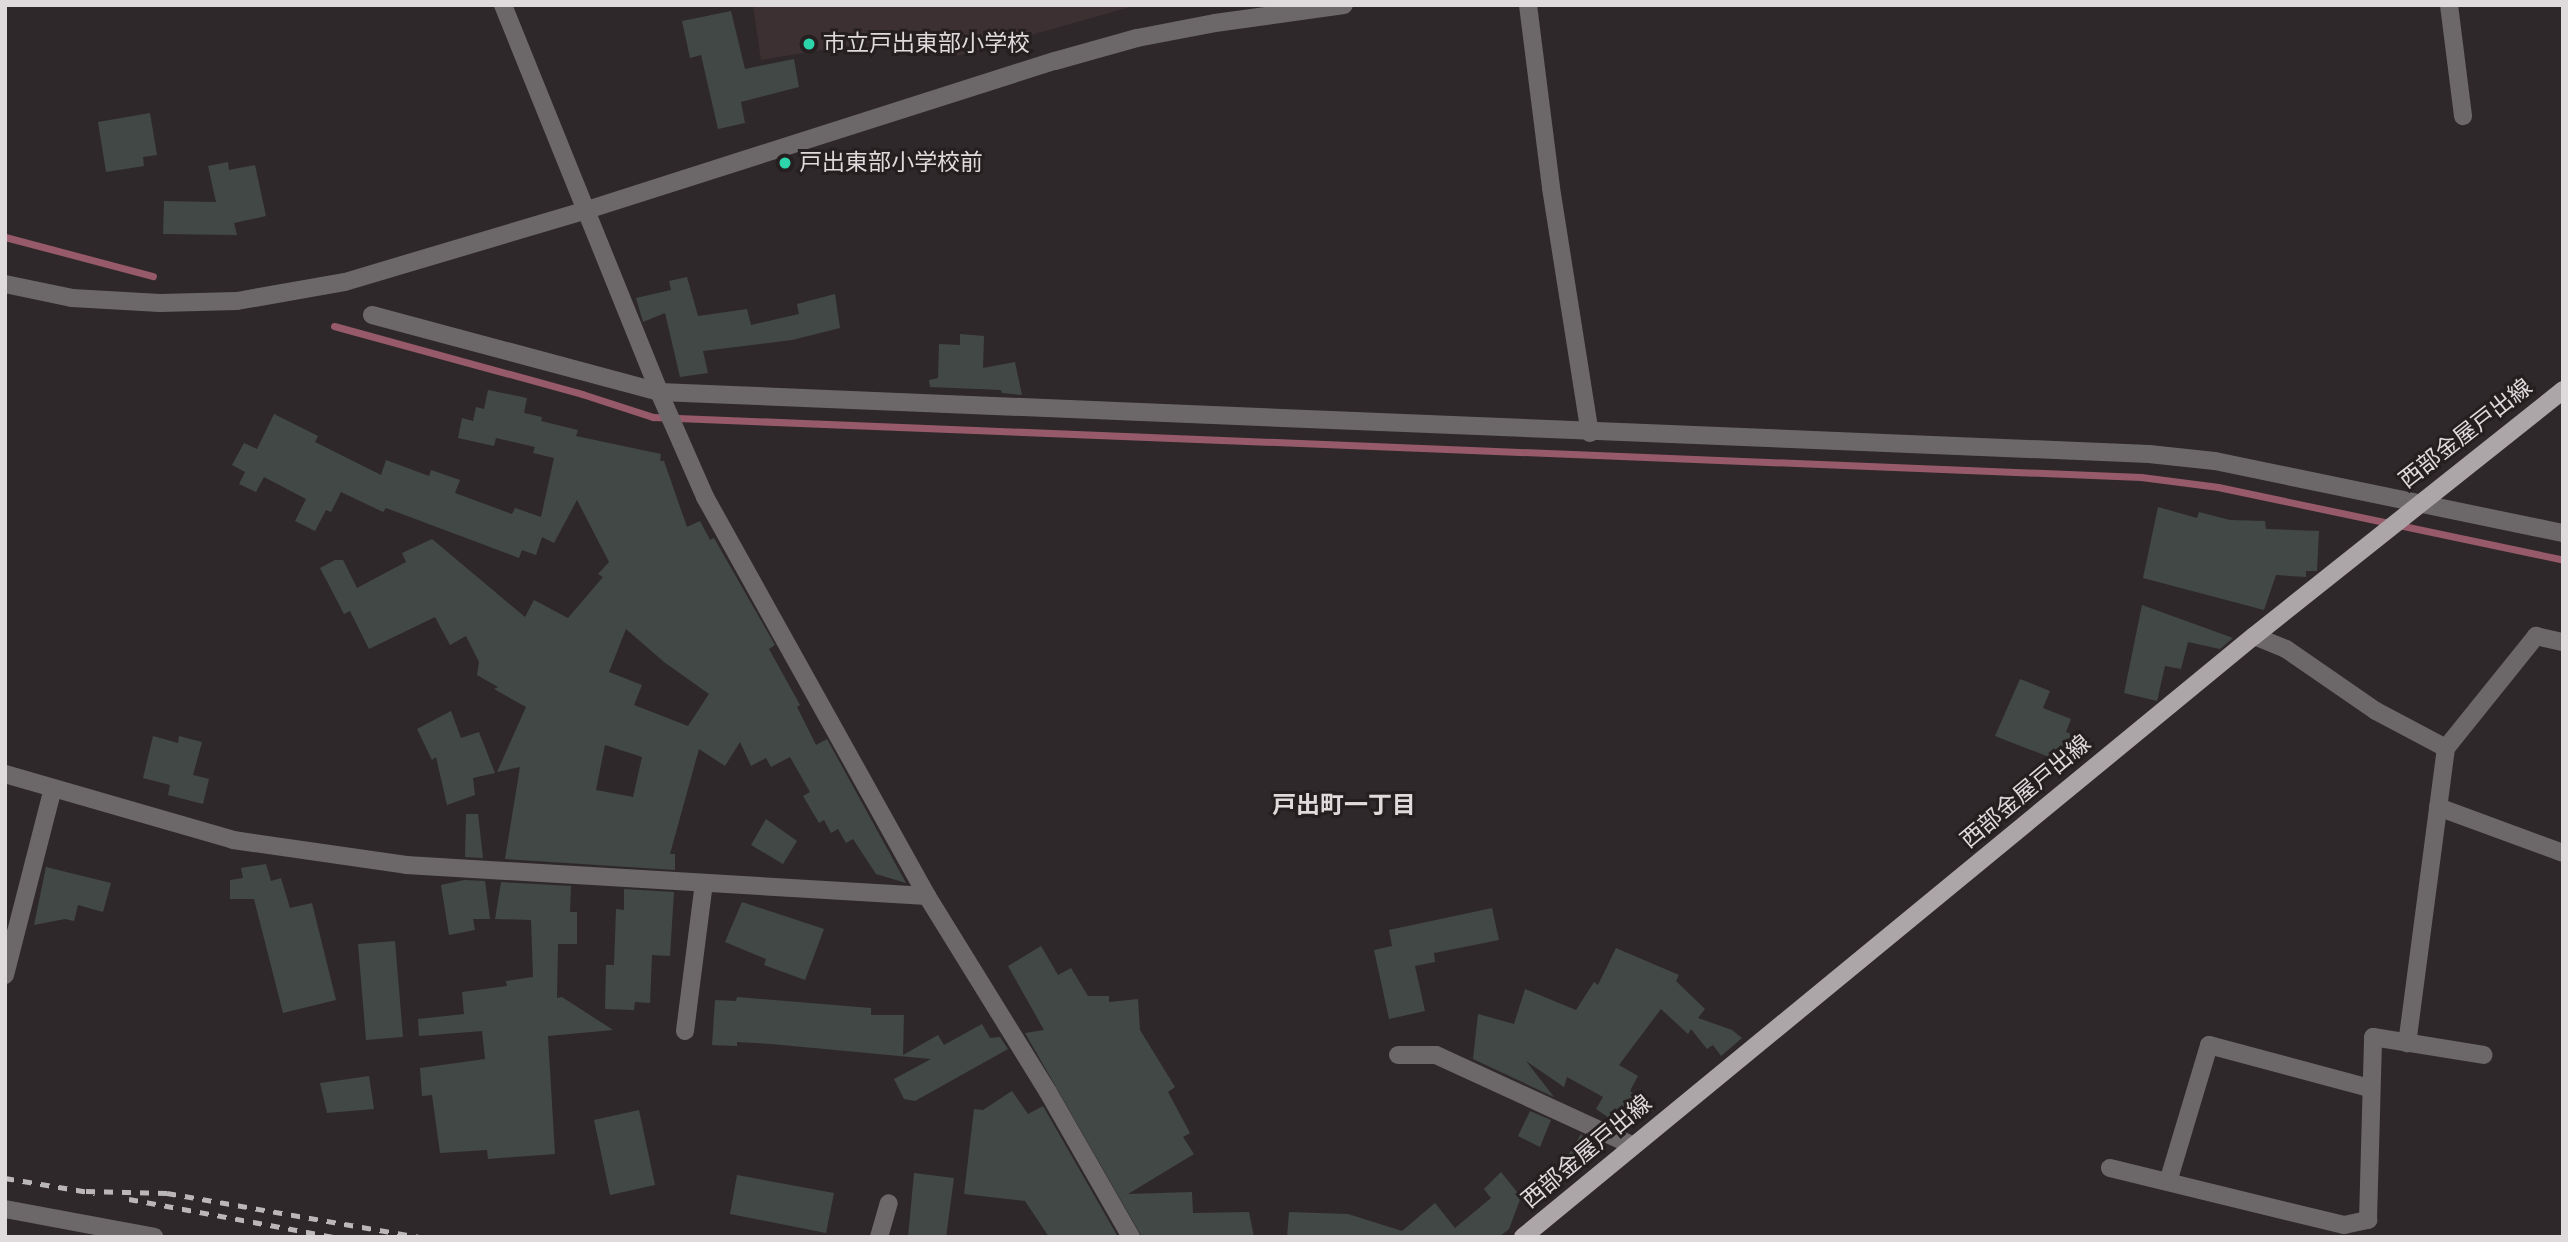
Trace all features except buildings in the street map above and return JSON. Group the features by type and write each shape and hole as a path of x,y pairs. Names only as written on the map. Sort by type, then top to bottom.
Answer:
{"main road":[{"name":"西部金屋戸出線","path":"1523,1237 2254,636 2563,390"}],"street":[{"path":"503,5 705,497 928,896 1048,1092 1131,1237"},
{"path":"5,284 72,298 160,303 237,301 345,282 587,211 1055,61 1137,38 1215,23 1345,5"},
{"path":"1528,5 1551,188 1590,433"},
{"path":"2449,5 2463,116"},
{"path":"372,315 663,400 2149,454 2215,461 2417,505 2563,533"},
{"path":"2254,636 2286,649 2376,711 2446,748"},
{"path":"2407,1043 2446,748 2536,636 2563,642"},
{"path":"5,774 233,840 406,865 928,896"},
{"path":"5,975 53,788"},
{"path":"2438,807 2563,853"},
{"path":"685,1031 704,883"},
{"path":"2110,1168 2344,1225 2368,1220 2373,1037 2484,1055"},
{"path":"2168,1182 2209,1045 2370,1088"},
{"path":"1398,1055 1436,1055 1632,1145"},
{"path":"879,1237 889,1203"},
{"path":"5,1209 154,1237"}],"shaded area":[{"name":"市立戸出東部小学校","path":"753,5 1137,5 957,56 937,31 761,60"}],"waterway":[{"path":"5,237 153,276"},
{"path":"334,326 582,394 653,417 2141,477 2218,487 2563,560"}],"railway":[{"path":"5,1178 95,1193"},
{"path":"86,1191 167,1193 419,1237"},
{"path":"129,1199 334,1237"}],"place":[{"name":"市立戸出東部小学校","path":"809,44"},
{"name":"戸出東部小学校前","path":"785,163"}],"district":[{"name":"戸出町一丁目","path":"1344,806"}]}
